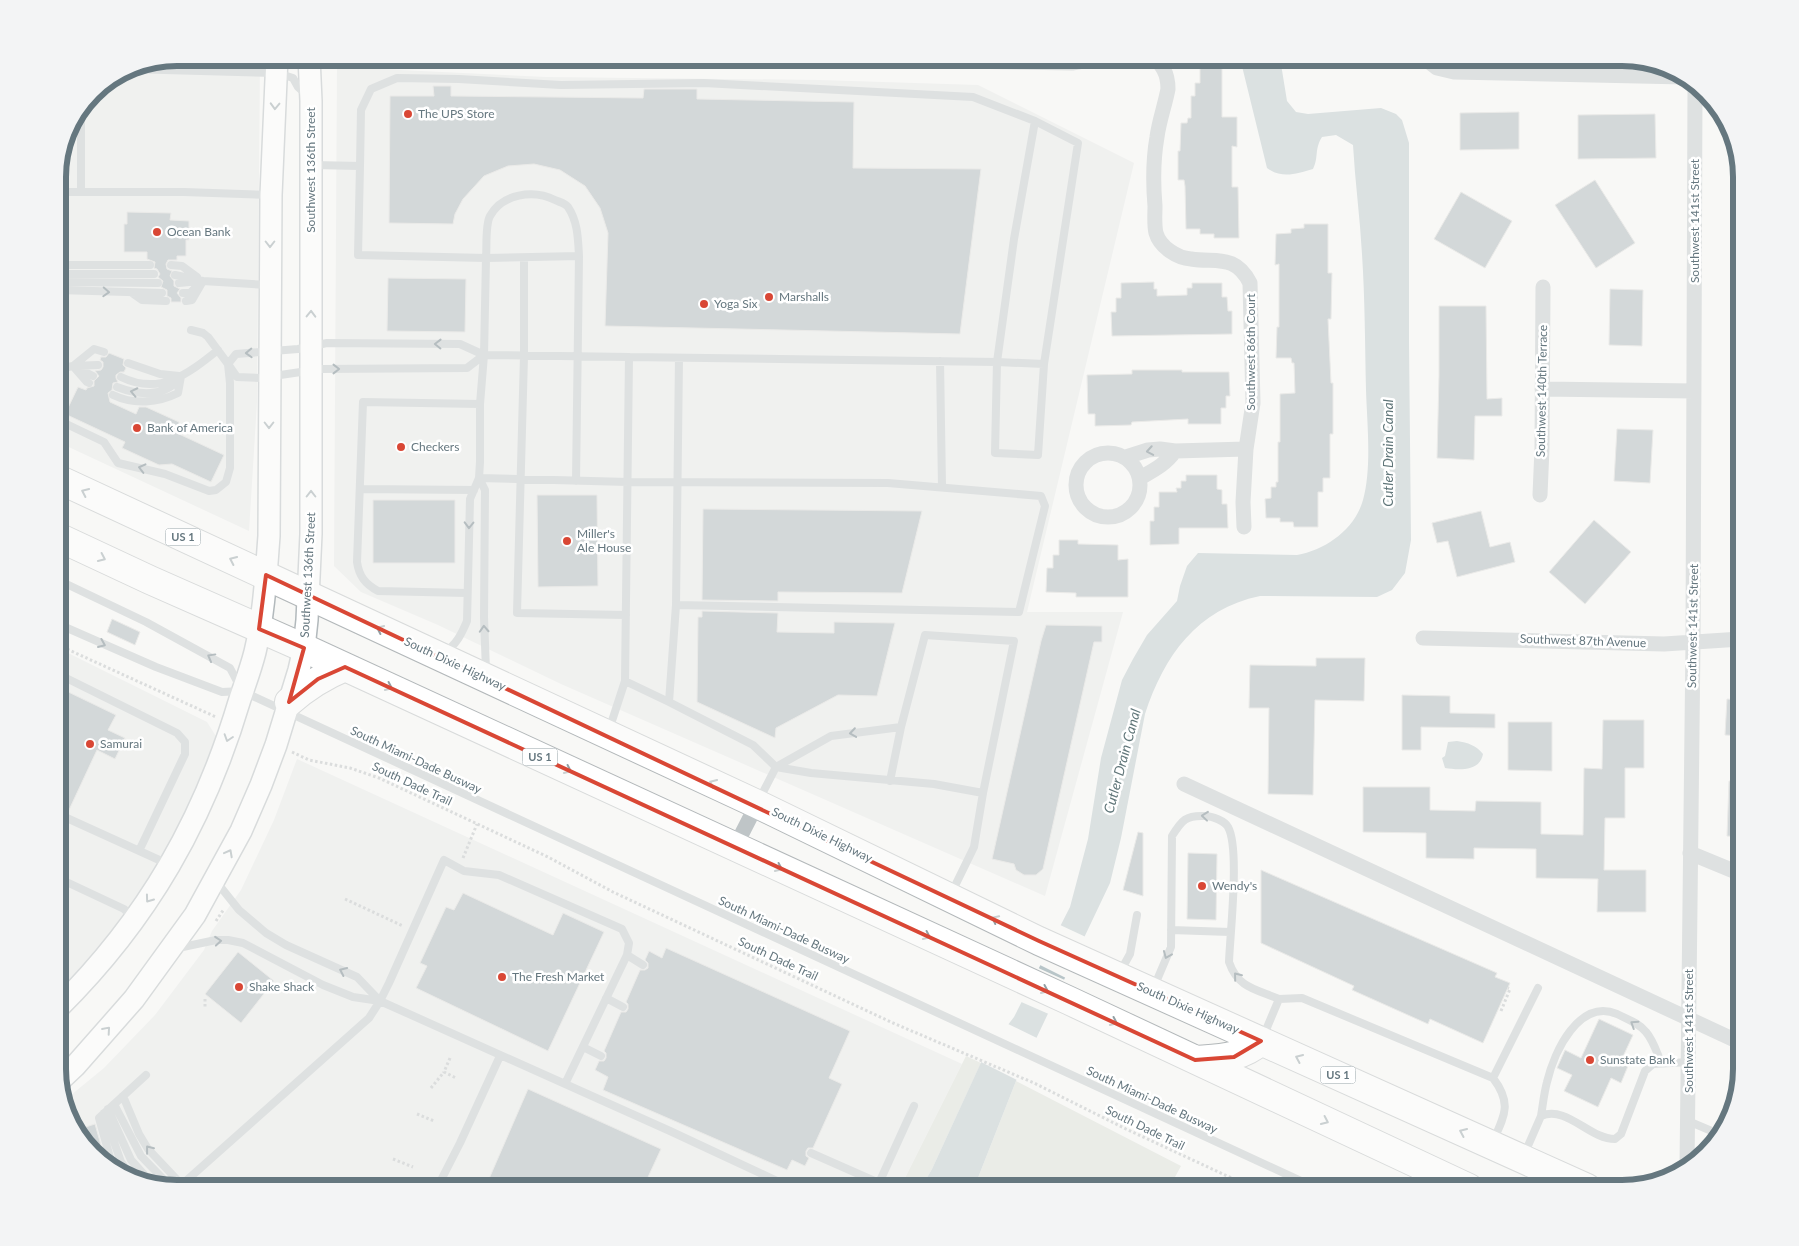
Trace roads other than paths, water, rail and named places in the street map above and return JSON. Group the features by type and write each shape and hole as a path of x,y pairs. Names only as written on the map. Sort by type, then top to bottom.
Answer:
{"highway":[{"name":"South Dixie Highway","path":"66,483 757,804 1039,940 1569,1180"},
{"name":"US 1","path":"66,541 304,648 1070,1001 1452,1180"},
{"path":"288,707 304,688 318,679 345,667"},
{"path":"1195,1060 1234,1056 1250,1050 1261,1041"}],"street":[{"path":"66,1000 107,955 154,891 170,865 215,775 255,652 266,575 269,536 271,195 277,66"},
{"name":"Southwest 136th Street","path":"66,1074 134,999 195,915 215,880 241,831 261,785 288,707 304,648 309,596 311,534 309,66"},
{"name":"Southwest 86th Court","path":"1161,66 1168,79 1166,99 1155,150 1154,193 1156,233 1169,250 1185,258 1232,263 1245,274 1250,283 1253,403 1246,449 1243,502 1244,527"},
{"path":"1434,66 1454,72 1668,77"},
{"name":"Southwest 141st Street","path":"1687,1158 1693,642 1696,95"},
{"name":"Southwest 140th Terrace","path":"1540,495 1543,287"},
{"path":"1542,389 1694,391"},
{"path":"1126,457 1148,450 1160,449 1175,451 1246,449"},
{"path":"1140,478 1169,460 1175,451"},
{"path":"1104,452 1126,457 1137,470 1140,478 1141,489 1137,500 1131,508 1121,515 1099,516 1089,511 1082,504 1077,493 1078,471 1085,462 1104,452"},
{"name":"Southwest 87th Avenue","path":"1423,638 1664,644 1733,639"},
{"path":"1184,784 1733,1039"},
{"path":"735,848 757,804"},
{"path":"1690,852 1733,870"}],"lane":[{"path":"157,68 240,66"},
{"path":"278,66 311,98"},
{"path":"579,256 486,258 358,255 361,110 371,89 397,78 459,79 561,85 704,83 973,97 1035,121 1078,143 1044,364 1038,455 995,454 997,362 1014,238 1035,121"},
{"path":"81,123 81,192"},
{"path":"311,165 360,166"},
{"path":"66,192 184,192 271,195"},
{"path":"437,655 450,649 461,635 467,621 470,499 479,478 480,404 484,355 488,218 497,204 508,198 527,194 548,196 567,206 577,227 579,256 576,481"},
{"path":"524,258 524,356 517,613 626,615"},
{"path":"66,265 150,265"},
{"path":"171,265 182,266 203,281"},
{"path":"66,274 154,274"},
{"path":"175,274 203,281"},
{"path":"185,297 192,300 203,281"},
{"path":"179,283 203,281 270,285"},
{"path":"66,282 158,284"},
{"path":"66,290 164,297"},
{"path":"191,330 203,333 237,377 260,378 321,369 467,368 484,355"},
{"path":"66,424 104,442 118,462 165,474 209,491 216,490 226,482 230,468 230,384 228,364 236,354 270,352 327,343 460,344 484,355 1044,364"},
{"path":"74,366 94,349 104,352"},
{"path":"122,377 136,384 163,383 181,376 200,365 218,350"},
{"path":"607,734 626,681 629,357"},
{"path":"669,702 676,605 678,358"},
{"path":"940,361 942,487"},
{"path":"128,363 160,374 181,376"},
{"path":"74,366 87,382 91,380"},
{"path":"66,368 98,366"},
{"path":"115,391 147,394 165,390 174,386 181,376"},
{"path":"467,593 378,591 362,578 357,562 363,402 480,404"},
{"path":"479,478 677,483 888,483 1041,496 1045,506 1019,612 676,605"},
{"path":"479,478 485,490 484,617 487,678"},
{"path":"360,489 474,490"},
{"path":"66,584 146,622 230,668 242,692"},
{"name":"South Miami-Dade Busway","path":"66,628 140,660 222,692 242,692 288,707 1044,1063 1299,1180"},
{"path":"890,781 901,727 925,635 1014,641 982,793 974,847 950,897"},
{"path":"66,678 178,733 185,742 185,754 139,851"},
{"path":"626,681 753,745 776,767 812,773 934,784 982,793"},
{"path":"757,804 776,767 831,736 901,727"},
{"path":"1227,825 1239,810"},
{"path":"1152,991 1171,946 1172,836 1181,821 1194,815 1210,816 1227,825 1233,838 1228,962 1233,974 1245,985 1279,999 1302,998 1493,1078 1502,1090 1505,1101 1504,1119 1492,1145"},
{"path":"66,818 170,865"},
{"path":"188,1180 369,1018 380,1001 444,860 464,871 499,875 508,878 622,929 629,943 627,955 566,1084"},
{"path":"215,880 239,910 266,933 286,945 357,977 380,1001"},
{"path":"66,882 124,909 135,918"},
{"path":"1118,976 1130,954 1136,915"},
{"path":"1171,930 1230,932"},
{"path":"171,950 216,940 243,943 323,985 353,998 380,1001 775,1180"},
{"path":"627,955 643,965"},
{"path":"1493,1078 1538,988"},
{"path":"606,998 623,1007"},
{"path":"1261,1041 1279,999"},
{"path":"1522,1159 1541,1116 1547,1080 1560,1046 1574,1025 1600,1010 1610,1011 1631,1021 1646,1032 1661,1062"},
{"path":"583,1047 601,1056"},
{"path":"441,1180 500,1056"},
{"path":"1541,1116 1549,1112 1562,1115 1606,1139 1614,1140 1621,1134 1646,1071 1653,1064 1661,1062 1689,1062"},
{"path":"110,1156 99,1118 146,1075"},
{"path":"123,1096 139,1134 148,1149 174,1180"},
{"path":"880,1180 914,1106"},
{"path":"109,1109 121,1162 124,1165"},
{"path":"109,1109 131,1160 144,1175"},
{"path":"109,1109 141,1156 163,1179"},
{"path":"1688,1121 1713,1132"},
{"path":"811,1153 865,1180"}],"water":[{"name":"Cutler Drain Canal","path":"1242,66 1281,66 1287,101 1296,112 1308,114 1381,108 1396,114 1402,120 1409,143 1411,540 1405,573 1392,590 1377,597 1260,596 1238,602 1218,612 1186,638 1162,673 1145,714 1121,838 1110,883 1016,1081 977,1180 926,1180 984,1056 1014,1017 1070,907 1088,839 1101,758 1122,680 1147,635 1177,601 1187,566 1198,553 1297,555 1308,552 1329,543 1346,529 1359,510 1363,500 1367,474 1368,431 1363,271 1353,145 1336,135 1322,137 1313,169 1295,174 1278,174 1267,168"},
{"path":"1457,741 1478,748 1483,754 1478,764 1468,768 1445,768 1442,758 1445,756 1448,742"}],"place":[{"name":"The UPS Store","path":"408,114"},
{"name":"Ocean Bank","path":"157,232"},
{"name":"Marshalls","path":"769,297"},
{"name":"Yoga Six","path":"704,304"},
{"name":"Bank of America","path":"137,428"},
{"name":"Checkers","path":"401,447"},
{"name":"Miller's Ale House","path":"567,541"},
{"name":"Samurai","path":"90,744"},
{"name":"Wendy's","path":"1202,886"},
{"name":"The Fresh Market","path":"502,977"},
{"name":"Shake Shack","path":"239,987"},
{"name":"Sunstate Bank","path":"1590,1060"}]}
